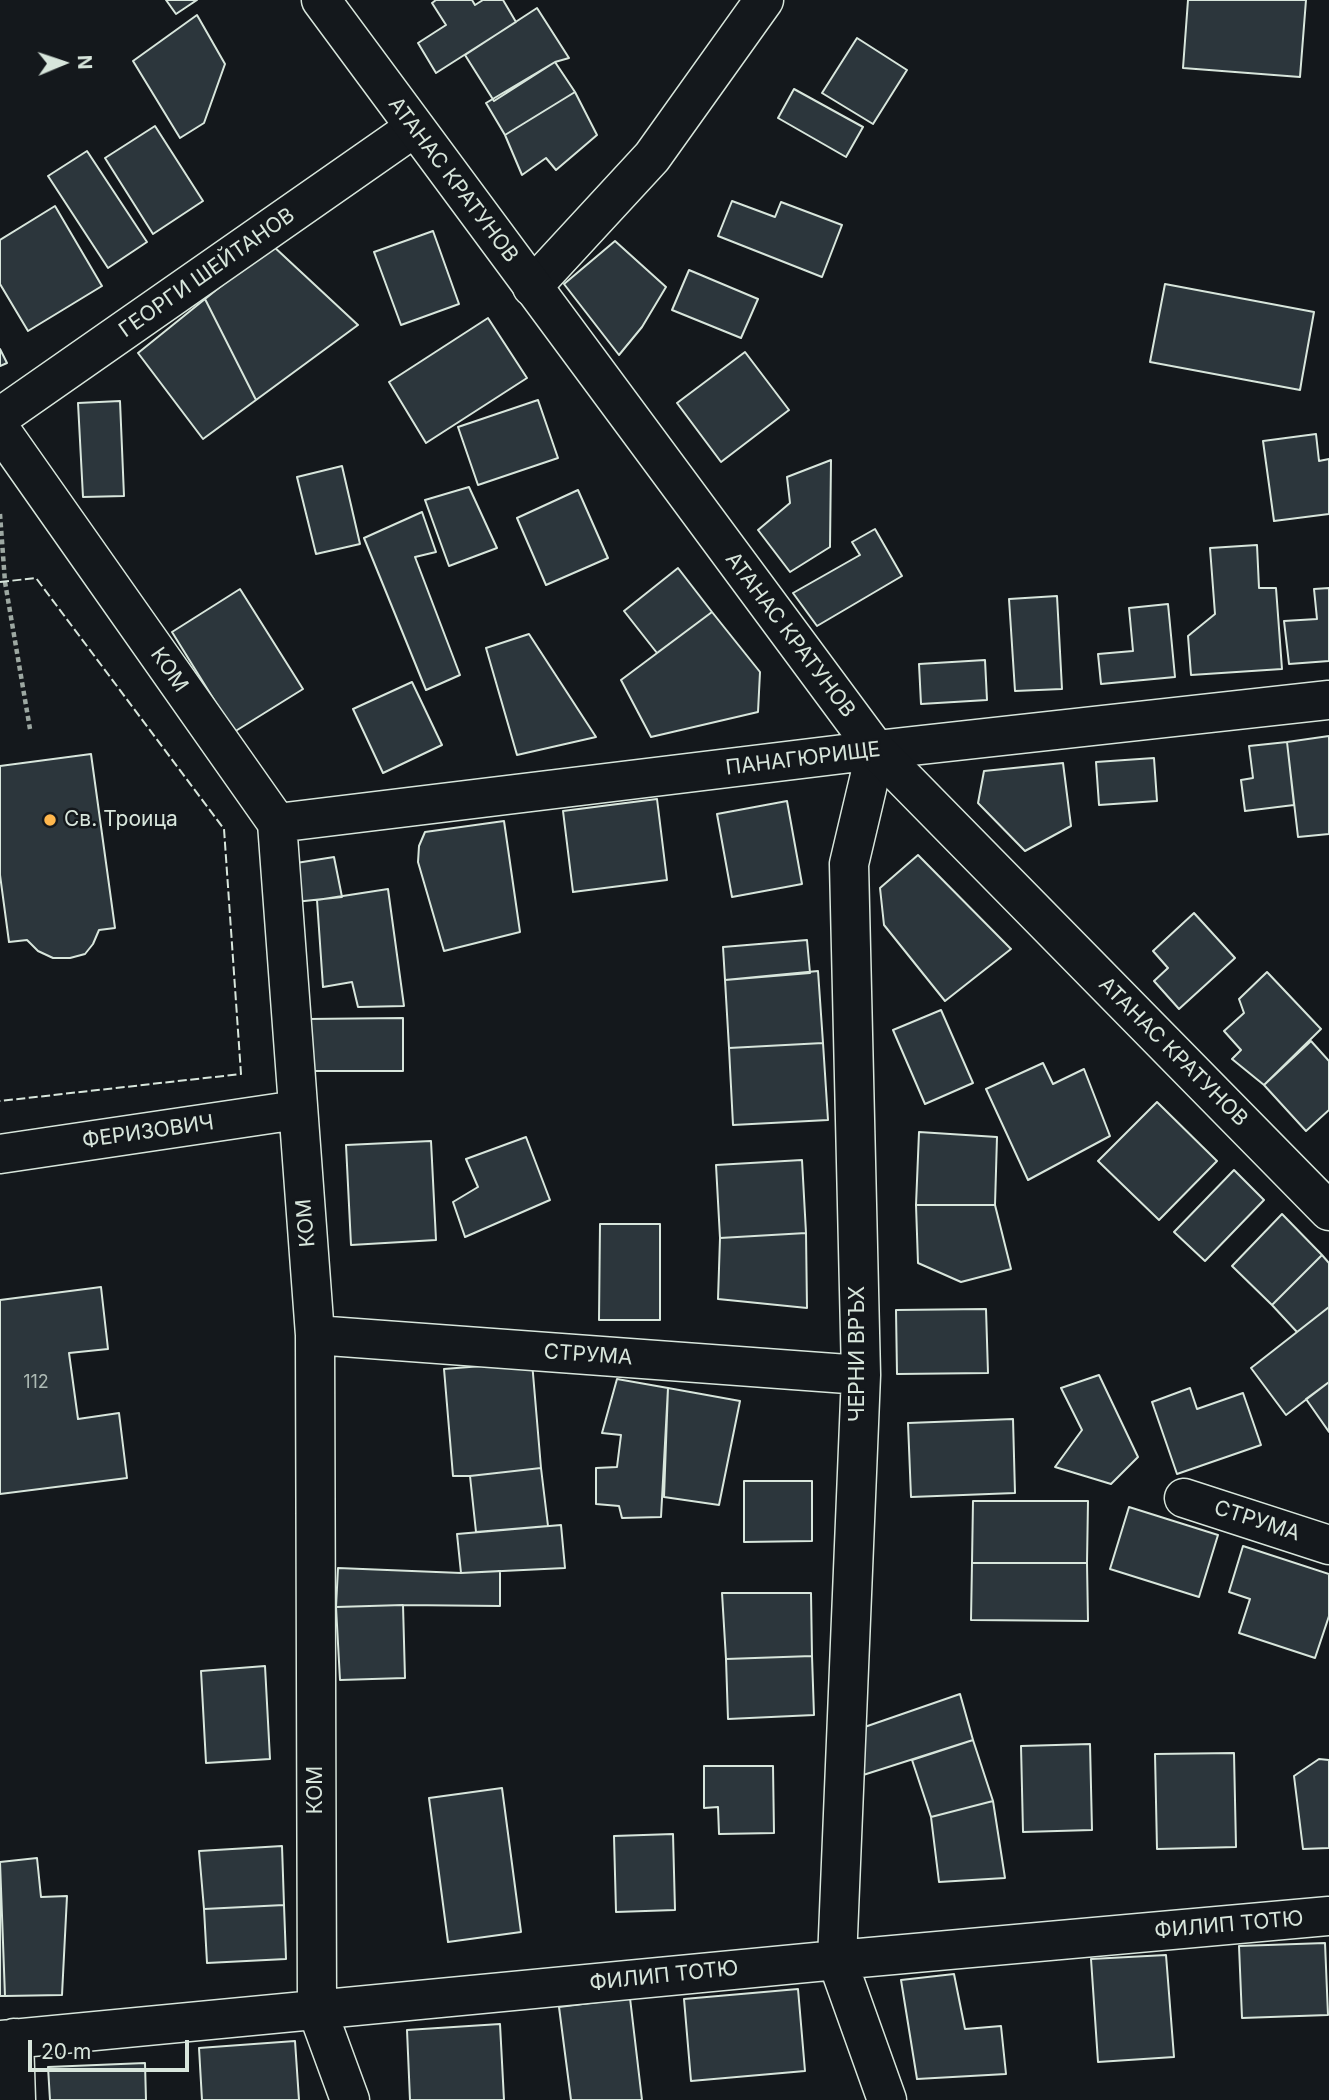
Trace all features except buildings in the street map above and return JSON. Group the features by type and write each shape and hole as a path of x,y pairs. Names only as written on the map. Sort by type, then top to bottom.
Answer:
{"street":[{"name":"АТАНАС КРАТУНОВ","path":"321,0 876,750 1329,1211"},
{"path":"532,287 652,157 764,0"},
{"name":"ГЕОРГИ ШЕЙТАНОВ","path":"0,417 414,128"},
{"name":"КОМ","path":"0,429 277,823 315,1335 317,2010 350,2100"},
{"name":"ПАНАГЮРИЩЕ","path":"277,823 876,750 1329,700"},
{"name":"ЧЕРНИ ВРЪХ","path":"837,1960 861,1375 849,864 876,750"},
{"name":"ФЕРИЗОВИЧ","path":"0,1154 297,1110"},
{"name":"СТРУМА","path":"315,1335 861,1375"},
{"name":"СТРУМА","path":"1184,1498 1329,1545"},
{"name":"ФИЛИП ТОТЮ","path":"7,2039 1329,1916"},
{"path":"837,1960 887,2100"},
{"path":"7,2039 16,2100"}],"path":[{"path":"0,510 5,582 30,729"}],"fence":[{"path":"0,582 36,578 224,829 241,1074 0,1101"}],"place":[{"name":"Св. Троица","path":"50,820"}]}
